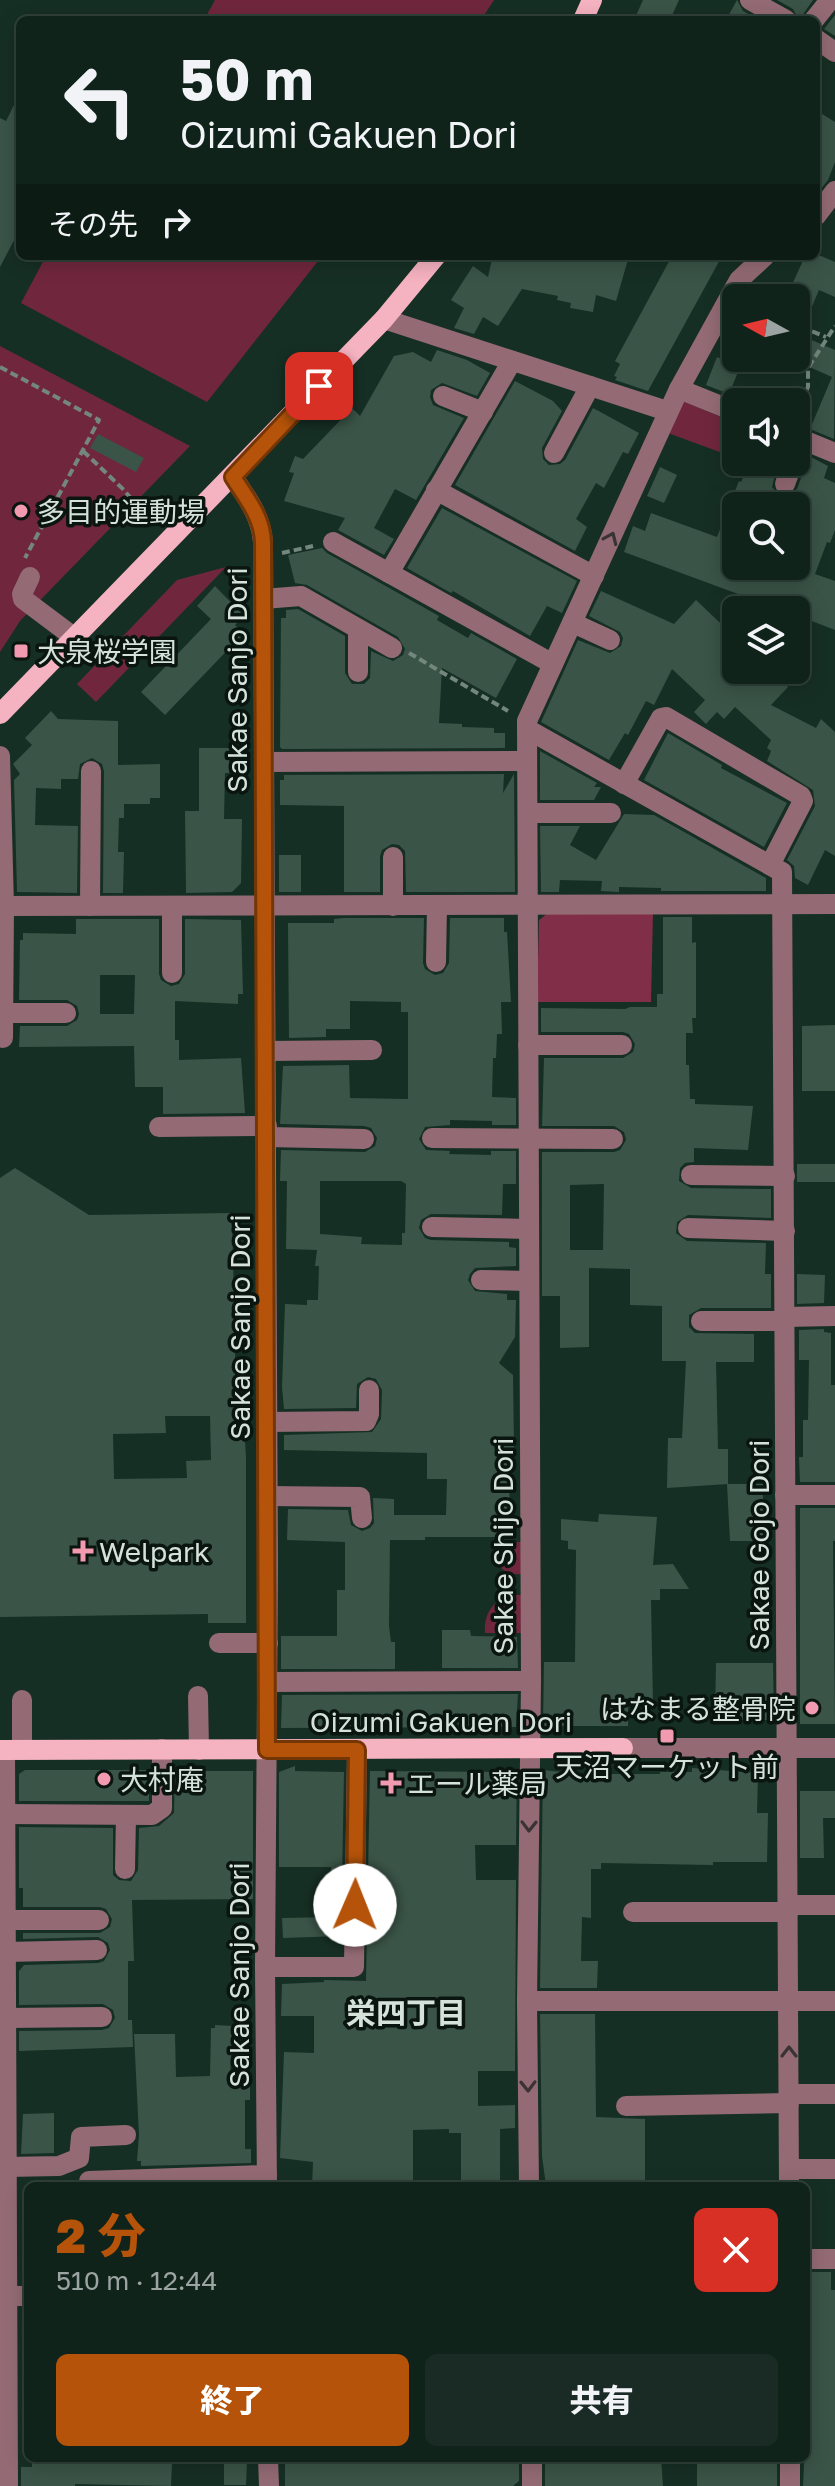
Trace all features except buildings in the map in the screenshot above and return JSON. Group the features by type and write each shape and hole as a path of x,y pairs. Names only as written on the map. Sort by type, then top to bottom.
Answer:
{"main road":[{"path":"0,714 384,319 433,260"},
{"name":"Oizumi Gakuen Dori","path":"9,1750 623,1748"}],"street":[{"path":"750,0 779,16"},
{"path":"817,16 830,0"},
{"path":"624,784 661,718 666,717 801,796 803,801 770,865 624,784 527,725 667,411 739,280 761,260"},
{"path":"384,319 667,411"},
{"path":"389,573 512,361"},
{"path":"554,453 590,386"},
{"path":"679,389 722,406"},
{"path":"443,396 483,412"},
{"path":"810,447 835,453"},
{"path":"785,484 788,476"},
{"name":"Sakae Sanjo Dori","path":"233,477 262,526 266,1422 267,1496 275,1568 267,1682 267,2181"},
{"path":"436,490 594,576"},
{"path":"333,542 553,664"},
{"path":"26,569 23,599 75,638"},
{"path":"263,599 301,596 392,648"},
{"path":"573,623 610,640"},
{"path":"358,629 358,672"},
{"name":"Sakae Shijo Dori","path":"527,725 531,1681 527,2001 529,2182"},
{"path":"0,756 3,1038"},
{"path":"264,762 527,761"},
{"path":"90,906 91,771"},
{"path":"528,813 611,813"},
{"path":"393,857 393,906"},
{"name":"Sakae Gojo Dori","path":"770,865 782,872 784,904 789,2178"},
{"path":"2,906 835,904"},
{"path":"436,962 437,905"},
{"path":"172,906 172,973"},
{"path":"3,1013 66,1013"},
{"path":"528,1045 622,1045"},
{"path":"266,1051 372,1050"},
{"path":"159,1127 364,1139"},
{"path":"432,1138 613,1139"},
{"path":"691,1175 785,1176"},
{"path":"432,1227 529,1229"},
{"path":"688,1228 785,1231"},
{"path":"481,1280 529,1281"},
{"path":"701,1321 835,1316"},
{"path":"266,1422 366,1421 369,1390"},
{"path":"785,1495 835,1495"},
{"path":"267,1496 357,1496 361,1500 362,1518"},
{"path":"219,1643 272,1629"},
{"path":"267,1682 531,1681"},
{"path":"198,1696 199,1750"},
{"path":"8,2486 4,2285 8,2076 2,1863 9,1750 22,1700"},
{"name":"Oizumi Gakuen Dori","path":"623,1748 835,1748"},
{"path":"5,1814 152,1815 162,1808 162,1749"},
{"path":"265,1967 354,1967 357,1750"},
{"path":"125,1869 126,1815"},
{"path":"633,1912 835,1905"},
{"path":"5,1920 99,1920"},
{"path":"4,1947 97,1950"},
{"path":"527,2001 835,2001"},
{"path":"6,2018 102,2017"},
{"path":"626,2106 835,2094"},
{"path":"6,2167 59,2166 79,2158 81,2137 126,2135"},
{"path":"789,2178 835,2169"},
{"path":"89,2182 267,2181"},
{"path":"810,2259 835,2259"},
{"path":"4,2285 24,2294"},
{"path":"268,2462 269,2486"},
{"path":"532,2462 532,2486"},
{"path":"790,2462 790,2486"}],"path":[{"path":"808,388 808,368 835,326"},
{"path":"810,331 826,337"},
{"path":"0,367 99,420 26,569"},
{"path":"83,451 142,512"},
{"path":"276,554 333,542"},
{"path":"392,648 400,648 527,725"}],"shaded area":[{"path":"215,0 494,0 484,16 206,16"},
{"path":"44,260 319,260 207,402 21,303"},
{"path":"0,346 190,446 20,621 0,652"},
{"path":"683,401 722,417 722,453 668,433"},
{"path":"226,567 96,702 77,684 177,580"},
{"path":"653,912 651,1002 537,1002 539,920 548,913"},
{"path":"499,1542 521,1542 521,1574 508,1573 500,1566 496,1555"},
{"path":"521,1595 521,1633 485,1633 487,1617 494,1605 505,1597"}],"place":[{"name":"多目的運動場","path":"21,511"},
{"name":"大泉桜学園","path":"21,651"},
{"name":"Welpark","path":"83,1551"},
{"name":"はなまる整骨院","path":"812,1708"},
{"name":"天沼マーケット前","path":"667,1736"},
{"name":"大村庵","path":"104,1779"},
{"name":"エール薬局","path":"391,1783"}],"district":[{"name":"栄四丁目","path":"406,2013"}],"route":[{"path":"319,386 233,477 255,510 262,526 263,542 267,1750 357,1750 355,1905"}]}
